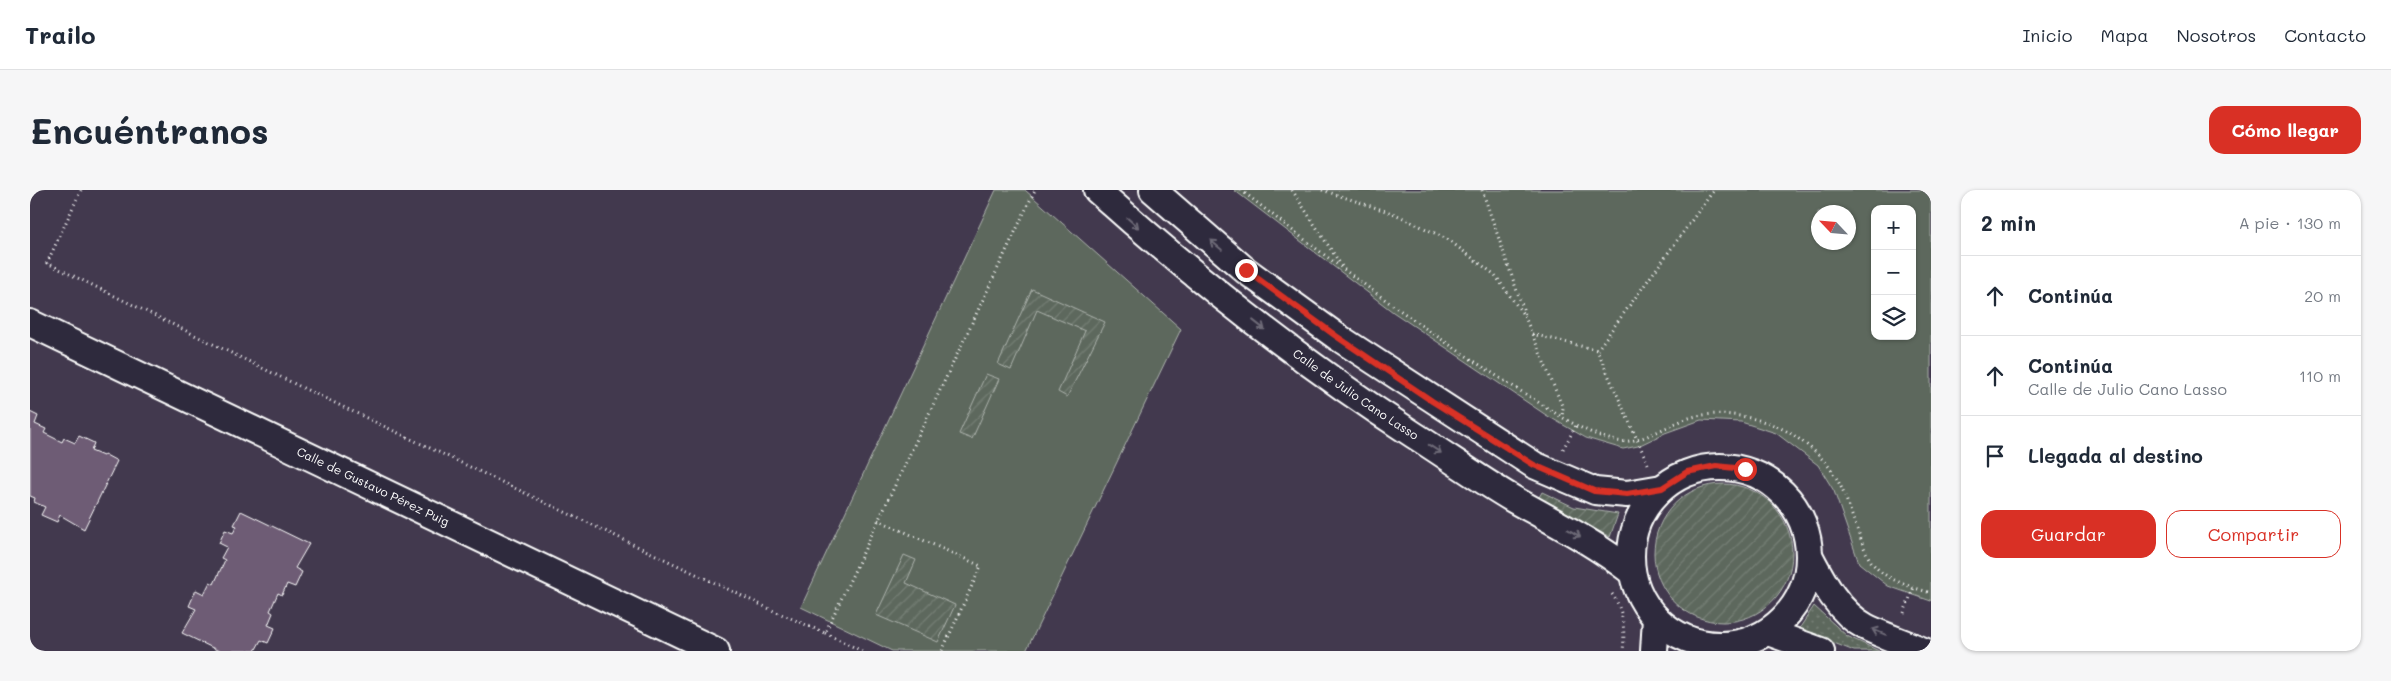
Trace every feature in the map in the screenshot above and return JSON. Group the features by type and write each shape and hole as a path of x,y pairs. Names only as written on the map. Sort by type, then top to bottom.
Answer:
{"street":[{"name":"Calle de Julio Cano Lasso","path":"1097,190 1174,258 1314,367 1514,499 1607,553 1632,572"},
{"path":"1153,190 1246,270 1336,336 1534,465 1594,491 1627,494 1662,488"},
{"name":"Calle de Gustavo Pérez Puig","path":"30,323 716,651"},
{"path":"1810,557 1804,586 1790,612 1768,632 1739,643 1705,648 1680,636 1656,618 1641,597 1632,572 1632,541 1642,512 1662,488 1687,472 1716,466 1745,469 1771,482 1793,502 1806,528 1810,557 1825,586 1843,608 1864,626 1924,651"},
{"path":"1654,651 1656,618"},
{"path":"1768,632 1820,651"}],"path":[{"path":"81,190 47,263 299,386 862,651"},
{"path":"825,633 1036,190"},
{"path":"1241,190 1345,270 1459,352 1562,417 1600,436 1619,442 1636,439 1645,437 1688,418 1720,413 1752,419 1788,432 1811,449 1834,474 1868,558 1880,572 1931,594"},
{"path":"1292,190 1345,270"},
{"path":"1322,190 1395,214 1447,239 1494,274 1525,317 1563,408 1562,417"},
{"path":"1482,190 1532,334"},
{"path":"1598,350 1714,190"},
{"path":"1532,334 1598,350"},
{"path":"1598,350 1636,439 1662,488"},
{"path":"1561,452 1577,424"},
{"path":"878,520 981,566 942,651"},
{"path":"1607,587 1617,600 1625,630 1623,651"},
{"path":"1901,621 1914,588"}],"green space":[{"path":"996,190 1025,190 1181,329 1026,651 892,651 801,607"},
{"path":"1234,190 1931,190 1931,601 1888,586 1859,563 1834,491 1818,465 1776,433 1741,422 1701,420 1665,433 1638,446 1623,449 1586,438 1546,415 1393,312"},
{"path":"1032,289 1105,322 1067,397 1058,392 1085,331 1037,310 1011,370 998,364"},
{"path":"986,374 999,379 972,439 959,434"},
{"path":"1723,484 1749,489 1772,504 1787,527 1792,553 1787,579 1772,602 1749,617 1723,622 1697,617 1674,602 1659,579 1654,553 1659,527 1674,504 1697,489"},
{"path":"1542,492 1574,507 1618,514 1610,537 1538,499"},
{"path":"904,555 916,560 906,583 955,605 938,642 876,615"},
{"path":"1814,606 1847,636 1879,651 1854,651 1799,629"}],"building":[{"path":"30,412 38,416 35,424 46,429 44,433 62,442 64,438 75,443 79,436 94,443 91,451 103,456 104,454 117,461 84,529 60,515 57,522 41,515 45,507 34,502 35,498 30,496"},
{"path":"241,511 309,544 295,568 302,572 295,587 287,584 282,595 278,593 270,611 273,613 268,625 275,628 268,643 261,640 255,651 219,651 182,633 196,609 189,606 196,590 204,594 210,582 214,584 225,560 221,558 227,547 219,543 225,530 233,533 237,526 234,525"}],"route":[{"path":"1246,270 1336,336 1432,401 1534,465 1594,491 1627,494 1662,488 1687,472 1716,466 1745,469"}]}
